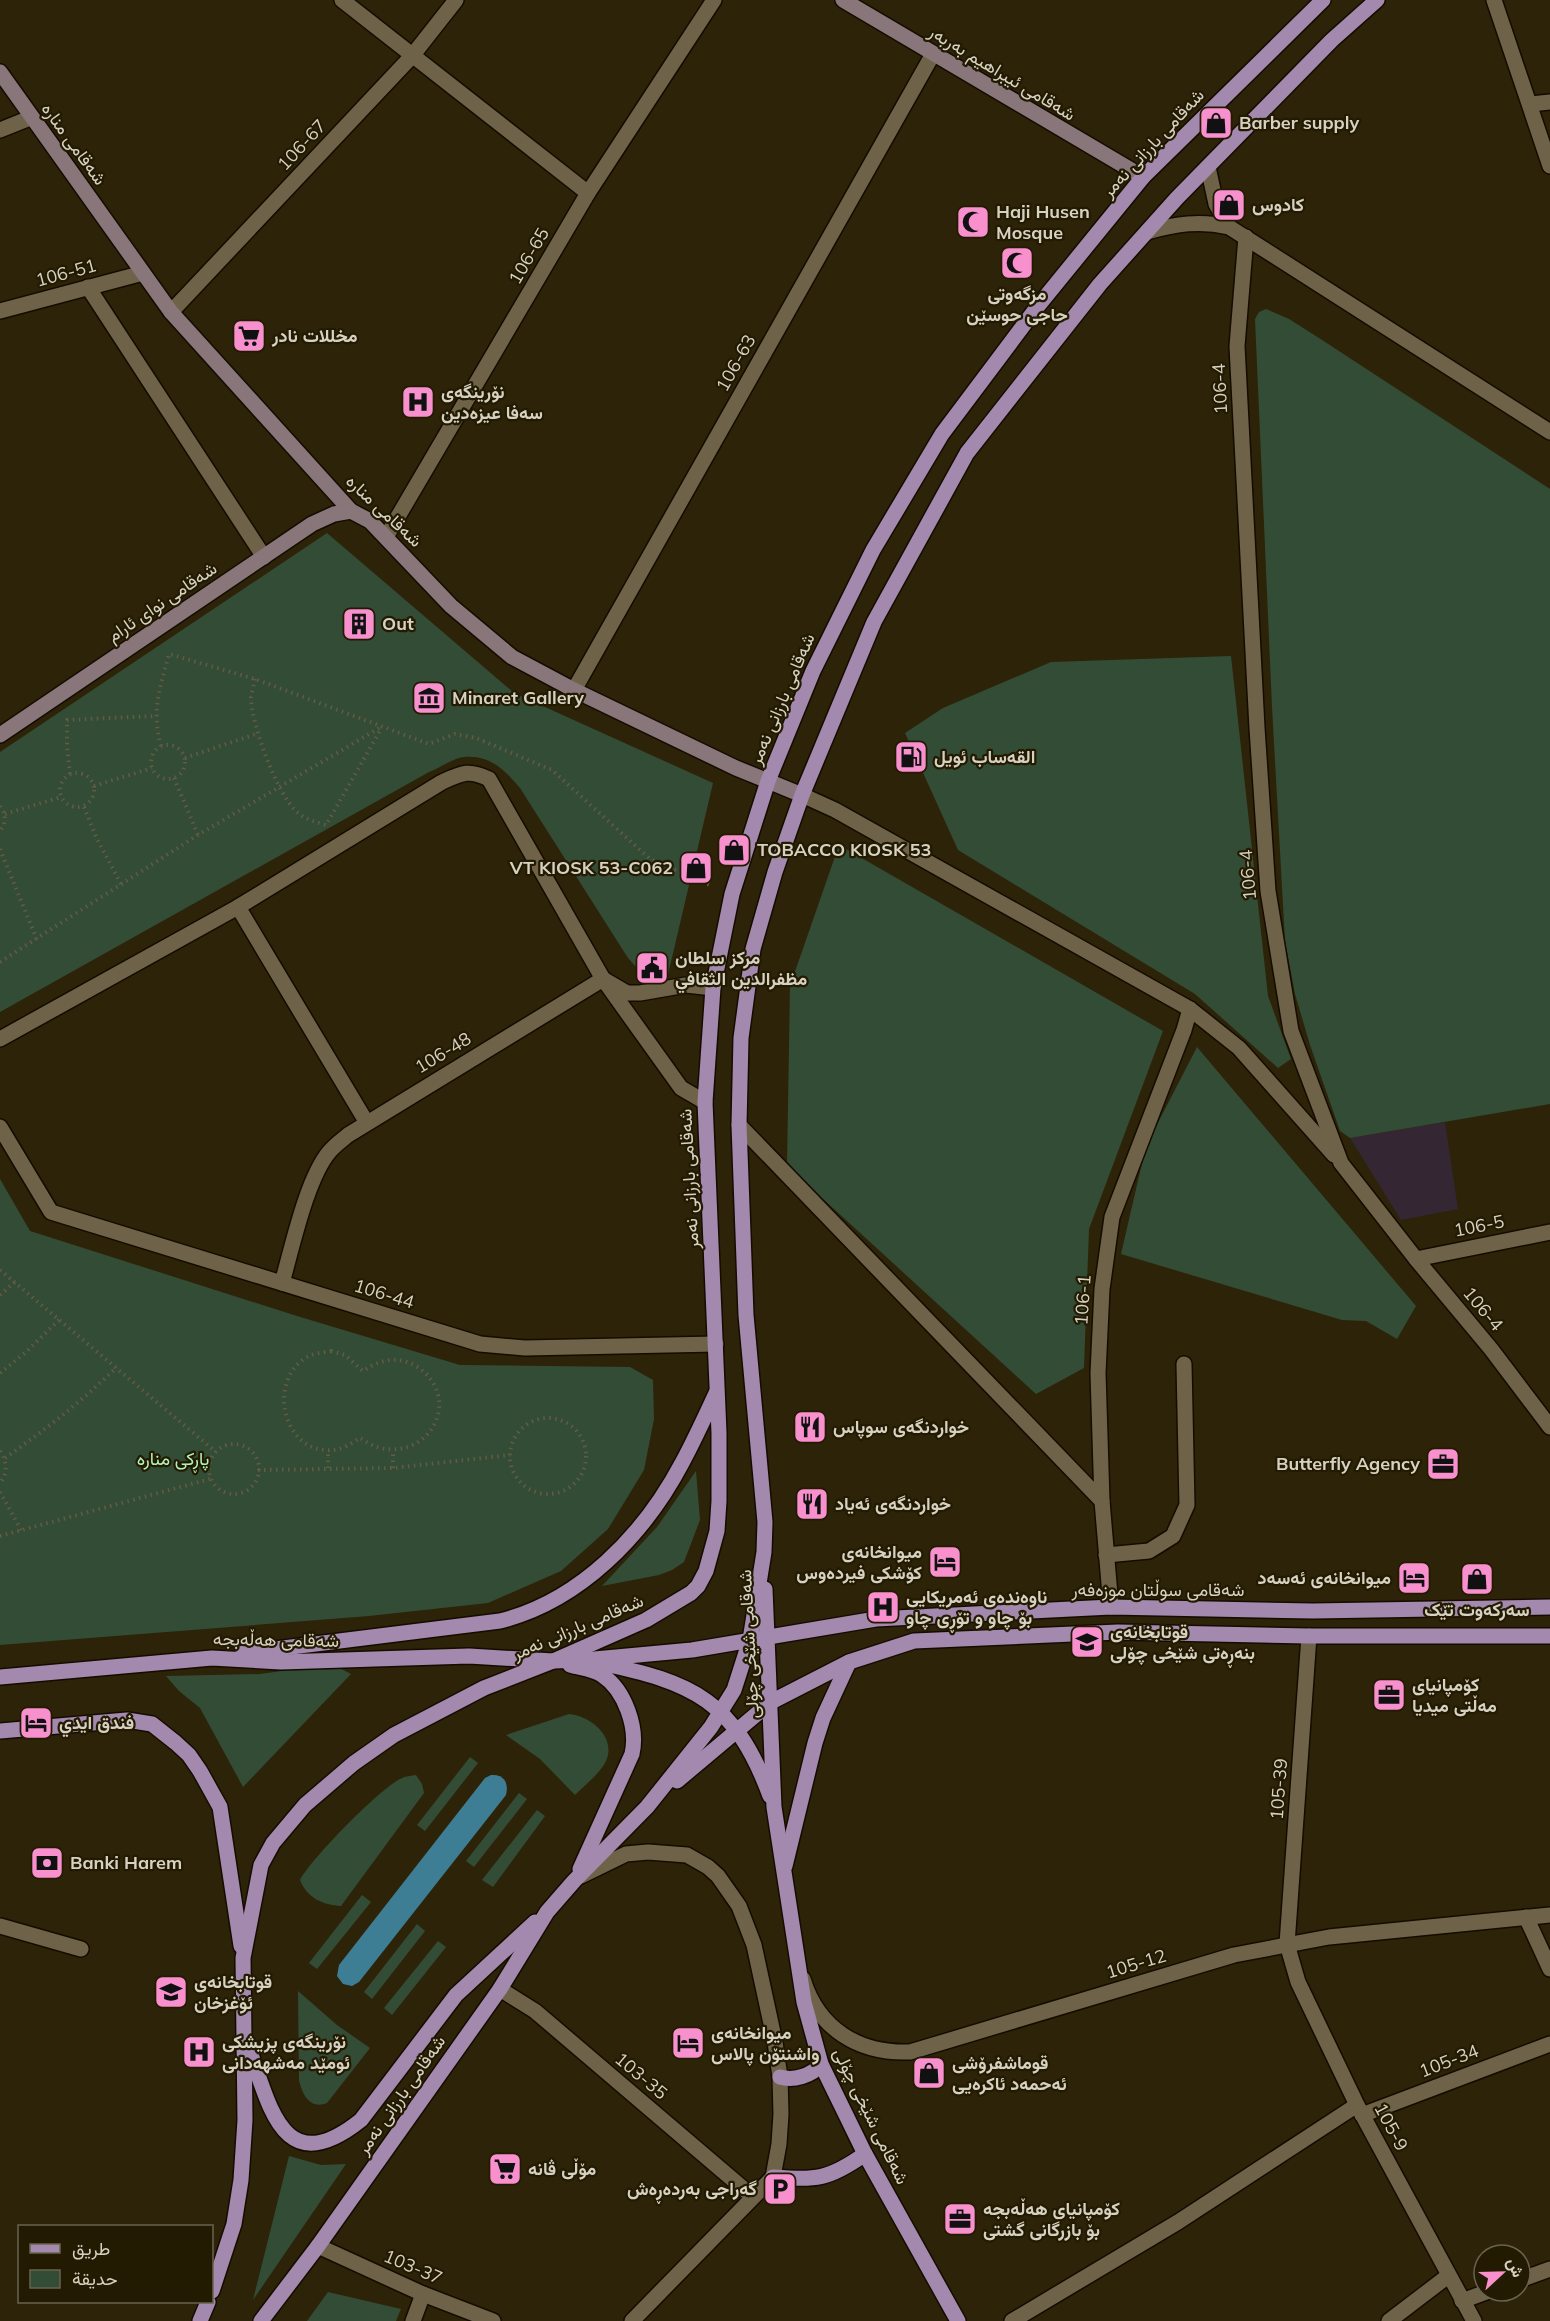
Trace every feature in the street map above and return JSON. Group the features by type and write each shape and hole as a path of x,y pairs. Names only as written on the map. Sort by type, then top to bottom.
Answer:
{"main road":[{"name":"شەقامی بارزانی نەمر","path":"213,2288 234,2224 241,2180 245,2120 243,1958 261,1865 273,1843 305,1805 354,1763 394,1735 484,1688 553,1661 646,1620 681,1601 698,1586 712,1555 717,1531 719,1465 705,1102 713,988 732,894 768,781 813,671 873,550 942,434 1038,306 1143,177 1323,0"},
{"name":"شەقامی بارزانی نەمر","path":"261,2321 318,2246 500,1989 547,1912 646,1807 711,1727 734,1690 750,1640 764,1552 764,1494 746,1316 739,1125 741,1038 753,950 776,872 802,795 874,622 967,453 1100,285 1208,167 1332,40 1377,0"},
{"path":"212,1658 289,1646 491,1623 516,1617 553,1601 587,1578 633,1535 658,1502 681,1465 716,1393"},
{"name":"شەقامی شێخی چۆلی","path":"764,1552 774,1807 804,2002 821,2064 865,2154 958,2321"},
{"name":"شەقامی سوڵتان موزەفەر","path":"553,1661 692,1650 876,1619 1111,1607 1313,1611 1550,1607"},
{"path":"646,1807 771,1702 849,1662 901,1644 928,1640 1118,1632 1309,1636 1550,1636"},
{"name":"شەقامی هەڵەبجە","path":"0,1677 212,1658 281,1662 469,1656 553,1661"},
{"name":"شەقامی شێخی چۆلی","path":"584,1660 676,1682 706,1701 720,1712 736,1730 753,1755 774,1807"},
{"path":"553,1661 602,1675 614,1688 627,1709 634,1731 632,1754 574,1881"},
{"path":"784,1875 815,1743 823,1718 849,1662"},
{"path":"0,1731 127,1720 152,1724 189,1755 220,1807 243,1958"},
{"path":"244,2034 279,2126 290,2137 300,2141 316,2142 330,2139 361,2120 456,1995 547,1912"},
{"path":"780,2077 790,2079 806,2075 818,2069 821,2064"},
{"path":"773,2177 809,2180 822,2178 851,2164 865,2154"},
{"path":"200,2321 206,2303"}],"street":[{"path":"342,0 588,193"},
{"name":"106-67","path":"171,312 412,56 456,0"},
{"name":"106-65","path":"386,537 588,193 714,0"},
{"name":"شەقامی ئیبراهیم بەربەر","path":"843,0 1143,177"},
{"path":"1494,0 1531,104 1550,166"},
{"name":"106-63","path":"574,690 933,54"},
{"name":"شەقامی منارە","path":"0,72 30,118 171,312 351,511 370,521 452,606 512,657 574,690 736,768 802,795"},
{"path":"1531,104 1550,102"},
{"path":"0,130 30,118"},
{"path":"1208,167 1216,204 1229,227"},
{"path":"1147,232 1185,223 1207,223 1229,227 1550,432"},
{"name":"106-4","path":"1246,237 1237,346 1257,728 1268,891 1291,1031 1341,1162 1416,1259 1491,1349 1550,1427"},
{"name":"106-51","path":"0,311 143,273"},
{"path":"88,287 264,557"},
{"name":"شەقامی نوای ئارام","path":"0,735 312,524 334,514 351,511"},
{"path":"0,1039 238,907 442,782 459,774 474,771 489,778 603,979 681,1088 705,1102"},
{"path":"802,795 835,810 1190,1009 1239,1048 1341,1162"},
{"path":"238,907 367,1123"},
{"path":"603,979 627,993 686,985 713,988"},
{"name":"106-48","path":"282,1283 304,1205 329,1151 367,1123 603,979"},
{"name":"106-1","path":"1111,1607 1102,1501 1098,1373 1102,1288 1112,1217 1190,1009"},
{"path":"739,1125 1102,1501"},
{"name":"106-44","path":"0,1127 51,1212 480,1344 525,1348 716,1344"},
{"name":"106-5","path":"1416,1259 1550,1233"},
{"path":"1106,1555 1149,1551 1173,1536 1187,1505 1184,1364"},
{"name":"105-39","path":"1287,1944 1309,1636"},
{"path":"574,1881 626,1854 648,1852 687,1855 708,1867 718,1876 739,1906 754,1945 780,2077 779,2144 773,2177 632,2321"},
{"name":"105-12","path":"794,1947 813,2002 837,2031 854,2042 872,2049 910,2052 1234,1955 1287,1944 1550,1915"},
{"path":"1526,1917 1550,1969"},
{"path":"0,1926 81,1949"},
{"name":"105-9","path":"1287,1944 1298,1982 1359,2110 1474,2321"},
{"name":"103-35","path":"500,1989 535,2012 752,2196"},
{"name":"105-34","path":"1012,2321 1359,2110 1550,2044"},
{"name":"103-37","path":"318,2246 423,2294 493,2321"},
{"path":"1532,2276 1550,2269"},
{"path":"1389,2321 1448,2276"},
{"path":"413,2321 423,2294"},
{"path":"1462,2301 1472,2297"}],"path":[{"path":"161,746 155,716 157,698 169,654 255,679 429,744 455,734 476,738 552,770 650,859 732,894"},
{"path":"255,679 251,697 258,733 279,787 295,810 307,819 326,825 382,726"},
{"path":"70,774 67,720 155,716"},
{"path":"0,962 198,835 382,726"},
{"path":"185,758 258,733"},
{"path":"161,746 174,746 180,749 185,758 184,769 174,778 160,778 152,768 151,755 161,746"},
{"path":"94,786 152,768"},
{"path":"77,772 84,774 90,778 94,786 93,797 84,807 70,807 61,797 61,783 70,774 77,772"},
{"path":"174,778 198,835"},
{"path":"5,814 61,797"},
{"path":"0,806 5,814 4,825 0,831"},
{"path":"84,807 121,884"},
{"path":"0,849 37,940"},
{"path":"0,1270 16,1281 216,1452"},
{"path":"0,1295 16,1281"},
{"path":"0,1373 60,1319"},
{"path":"331,1351 345,1355 363,1371 376,1363 393,1360 411,1363 426,1373 435,1388 440,1407 435,1423 425,1438 411,1448 393,1450 376,1447 360,1438 340,1449 328,1450 315,1447 294,1435 287,1422 284,1407 286,1386 303,1359 316,1353 331,1351"},
{"path":"5,1458 44,1431 87,1396 117,1367"},
{"path":"548,1417 563,1421 575,1429 584,1442 586,1457 584,1472 574,1484 562,1493 548,1495 532,1492 520,1483 512,1471 510,1455 512,1441 521,1429 533,1421 548,1417"},
{"path":"224,1446 243,1446 256,1460 257,1479 243,1493 224,1493 210,1479 210,1460 216,1452 224,1446"},
{"path":"328,1450 328,1468"},
{"path":"393,1450 393,1468"},
{"path":"0,1451 5,1458 4,1477 0,1483"},
{"path":"258,1470 393,1468 510,1455"},
{"path":"0,1536 210,1479"},
{"path":"0,1492 21,1530"}],"shaded area":[{"path":"1445,1122 1458,1209 1401,1220 1350,1138"}],"green space":[{"path":"1266,309 1289,319 1319,338 1550,489 1550,1104 1350,1138 1340,1131 1295,994 1285,941 1255,319 1259,312"},
{"path":"327,533 514,693 713,783 666,983 644,976 628,958 514,781 502,769 489,761 464,757 429,772 0,1012 0,752"},
{"path":"1231,656 1268,996 1291,1059 1278,1068 1195,994 958,850 905,733 943,708 1051,662"},
{"path":"839,845 1163,1031 1089,1229 1084,1368 1036,1394 787,1166 790,986"},
{"path":"1197,1047 1416,1306 1397,1339 1366,1321 1342,1320 1121,1254 1146,1146"},
{"name":"پاڕکی منارە","path":"0,1179 30,1231 460,1365 630,1367 653,1380 654,1419 644,1470 608,1529 561,1571 488,1603 369,1616 0,1645"},
{"path":"696,1471 700,1520 684,1562 659,1575 602,1586 657,1527"},
{"path":"332,1664 351,1674 243,1787 200,1708 179,1691 166,1676 260,1674"},
{"path":"569,1714 594,1724 605,1737 608,1745 605,1763 575,1795 540,1759 506,1735"},
{"path":"470,1757 478,1763 425,1831 417,1825"},
{"path":"416,1775 422,1784 424,1793 341,1906 322,1902 311,1896 300,1880 318,1856 378,1795 402,1778"},
{"path":"519,1793 527,1799 474,1867 466,1861"},
{"path":"537,1810 545,1816 493,1887 482,1880"},
{"path":"362,1895 371,1902 317,1969 309,1963"},
{"path":"417,1924 425,1931 372,1999 364,1992"},
{"path":"438,1941 446,1947 392,2015 384,2008"},
{"path":"298,1991 337,2025 370,2048 327,2103 321,2105 308,2099 299,2080"},
{"path":"289,2156 321,2165 346,2164 253,2300"},
{"path":"328,2292 401,2309 396,2321 307,2321"}],"water":[{"path":"491,1775 499,1776 504,1780 507,1787 506,1795 359,1982 352,1986 343,1984 337,1976 339,1965 485,1778"}],"place":[{"name":"Barber supply","path":"1216,123"},
{"name":"كادوس","path":"1229,205"},
{"name":"Haji Husen Mosque","path":"973,222"},
{"name":"مزگەوتی حاجی حوسێن","path":"1017,263"},
{"name":"مخللات نادر","path":"249,336"},
{"name":"نۆرینگەی سەفا عیزەدین","path":"418,402"},
{"name":"Out","path":"359,624"},
{"name":"Minaret Gallery","path":"429,698"},
{"name":"القەساب ئویل","path":"911,757"},
{"name":"TOBACCO KIOSK 53","path":"734,850"},
{"name":"VT KIOSK 53-C062","path":"696,868"},
{"name":"مركز سلطان مظفرالدين الثقافي","path":"652,968"},
{"name":"خواردنگەی سوپاس","path":"810,1427"},
{"name":"Butterfly Agency","path":"1443,1464"},
{"name":"خواردنگەی ئەیاد","path":"812,1504"},
{"name":"میوانخانەی کۆشکی فیردەوس","path":"945,1562"},
{"name":"میوانخانەی ئەسەد","path":"1414,1578"},
{"name":"سەرکەوت تێک","path":"1477,1579"},
{"name":"ناوەندەی ئەمریکایی بۆ چاو و تۆڕی چاو","path":"883,1607"},
{"name":"قوتابخانەی بنەڕەتی شێخی چۆلی","path":"1087,1642"},
{"name":"کۆمپانیای مەڵتی میدیا","path":"1389,1695"},
{"name":"فندق ايدي","path":"36,1723"},
{"name":"Banki Harem","path":"47,1863"},
{"name":"قوتابخانەی ئۆغزخان","path":"171,1992"},
{"name":"میوانخانەی واشنتۆن پالاس","path":"688,2043"},
{"name":"نۆرینگەی پزیشکی ئومێد مەشهەدانی","path":"199,2052"},
{"name":"قوماشفرۆشی ئەحمەد ئاکرەیی","path":"929,2073"},
{"name":"مۆڵی ڤانە","path":"505,2169"},
{"name":"گەراجی بەردەڕەش","path":"780,2189"},
{"name":"کۆمپانیای هەڵەبجە بۆ بازرگانی گشتی","path":"960,2219"}]}
